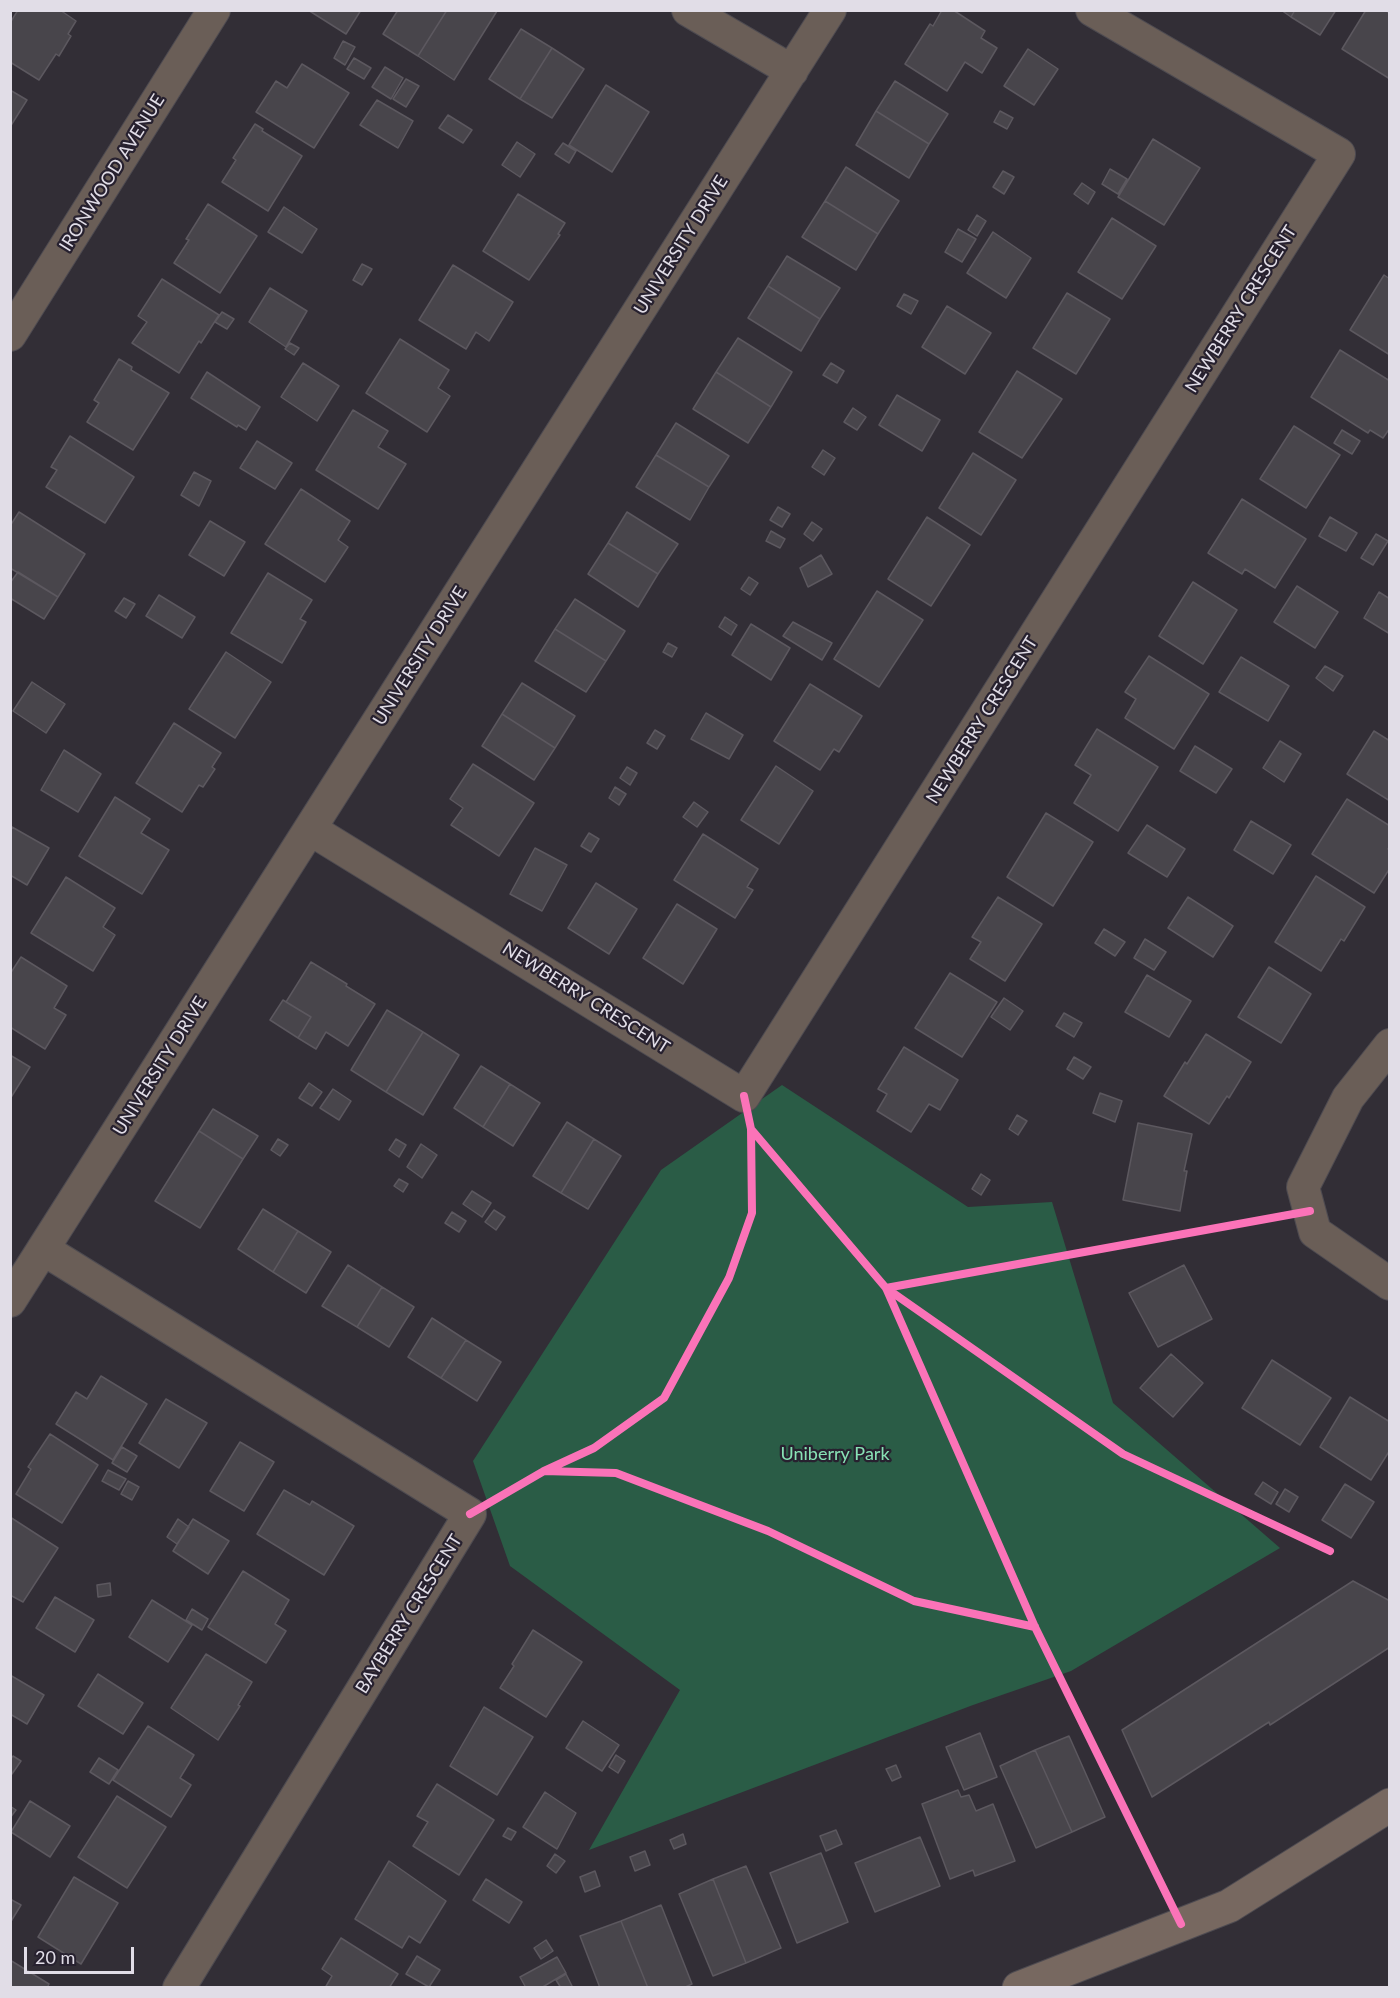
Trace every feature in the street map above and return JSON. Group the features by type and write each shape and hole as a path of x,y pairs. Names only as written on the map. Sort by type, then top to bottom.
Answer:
{"street":[{"name":"IRONWOOD AVENUE","path":"10,335 214,10"},
{"path":"688,10 792,71"},
{"name":"UNIVERSITY DRIVE","path":"10,1301 830,10"},
{"name":"NEWBERRY CRESCENT","path":"310,829 744,1096 1339,154 1092,10"},
{"path":"1389,1045 1348,1098 1303,1187 1316,1232 1389,1284"},
{"name":"BAYBERRY CRESCENT","path":"43,1250 470,1514 179,1988"},
{"path":"1019,1988 1229,1906 1389,1805"}],"green space":[{"name":"Uniberry Park","path":"782,1085 968,1207 1052,1202 1113,1403 1280,1548 1071,1671 973,1705 589,1850 680,1690 510,1566 473,1461 661,1170"}],"building":[{"path":"18,10 60,10 76,21 68,34 71,36 59,56 56,54 39,80 10,62 10,23"},
{"path":"308,10 361,10 346,34"},
{"path":"398,10 447,10 418,56 383,34"},
{"path":"447,10 497,11 454,80 418,56"},
{"path":"942,10 953,10 985,31 981,38 997,48 982,73 965,62 947,91 905,64 930,24 933,26"},
{"path":"1281,10 1295,10 1291,17"},
{"path":"1295,10 1336,10 1320,35 1291,17"},
{"path":"1366,10 1385,10 1390,14 1390,79 1342,49"},
{"path":"521,29 552,48 520,99 489,79"},
{"path":"343,41 355,47 345,65 334,58"},
{"path":"552,48 584,69 552,118 520,99"},
{"path":"1028,49 1058,69 1034,105 1004,86"},
{"path":"354,58 371,68 364,79 347,69"},
{"path":"302,64 349,93 314,148 256,112 276,81 287,88"},
{"path":"385,67 403,78 391,99 372,87"},
{"path":"406,79 419,86 406,107 393,99"},
{"path":"895,81 948,114 929,144 876,111"},
{"path":"606,85 649,112 612,172 569,145"},
{"path":"10,90 27,100 10,127"},
{"path":"377,100 413,121 398,148 360,125"},
{"path":"876,111 929,144 909,178 856,145"},
{"path":"1000,111 1013,118 1007,129 994,122"},
{"path":"448,115 472,130 463,143 439,128"},
{"path":"255,124 263,129 262,131 302,156 268,211 222,182 236,160 233,158"},
{"path":"1153,139 1200,168 1164,225 1118,197"},
{"path":"517,142 535,154 520,177 502,165"},
{"path":"563,143 576,151 569,163 555,154"},
{"path":"846,167 899,201 878,234 825,201"},
{"path":"1110,169 1127,179 1118,194 1102,184"},
{"path":"1003,171 1014,177 1004,194 993,187"},
{"path":"1082,183 1095,192 1088,204 1074,194"},
{"path":"518,194 565,223 558,234 560,235 529,280 483,251"},
{"path":"825,201 878,234 856,270 802,237"},
{"path":"208,204 257,236 220,293 174,263"},
{"path":"284,207 317,229 302,253 268,232"},
{"path":"977,215 986,221 977,236 968,230"},
{"path":"1112,218 1156,246 1122,299 1078,272"},
{"path":"958,229 976,239 962,262 945,252"},
{"path":"993,232 1031,258 1006,298 967,273"},
{"path":"787,256 840,288 820,319 768,286"},
{"path":"362,264 372,269 362,285 353,280"},
{"path":"453,265 513,302 489,341 476,332 466,349 419,320"},
{"path":"1384,275 1390,279 1390,355 1350,330"},
{"path":"162,279 219,315 179,373 132,343 147,322 138,316"},
{"path":"768,286 820,319 801,351 748,318"},
{"path":"270,288 307,311 286,347 249,322"},
{"path":"1067,293 1110,319 1076,374 1033,348"},
{"path":"904,294 918,301 911,314 897,306"},
{"path":"947,306 991,333 965,374 922,347"},
{"path":"222,312 234,319 227,329 215,322"},
{"path":"738,338 792,372 771,407 716,372"},
{"path":"400,339 449,370 438,388 450,396 427,432 366,393"},
{"path":"290,343 299,348 294,355 285,349"},
{"path":"1340,350 1390,381 1390,428 1383,438 1370,430 1368,433 1311,397"},
{"path":"119,359 132,367 131,370 169,393 133,450 87,422 99,403 94,400"},
{"path":"303,363 339,386 317,421 281,397"},
{"path":"831,363 844,371 837,383 823,375"},
{"path":"1017,371 1062,399 1022,458 979,432"},
{"path":"207,372 260,407 246,430 238,425 237,427 191,398"},
{"path":"716,372 771,407 748,443 693,409"},
{"path":"897,395 940,420 922,451 879,425"},
{"path":"853,408 866,417 857,430 844,422"},
{"path":"353,410 388,431 378,447 406,464 378,509 316,470"},
{"path":"676,423 729,456 709,487 656,455"},
{"path":"1294,426 1340,455 1306,508 1260,479"},
{"path":"1342,430 1360,441 1352,454 1334,443"},
{"path":"70,436 134,477 105,523 46,487 57,470 51,467"},
{"path":"257,441 292,463 275,489 240,468"},
{"path":"823,450 835,458 824,475 812,467"},
{"path":"973,453 1016,480 981,535 939,508"},
{"path":"656,455 709,487 690,520 636,487"},
{"path":"194,472 211,481 199,506 181,495"},
{"path":"301,489 350,521 338,540 348,547 325,582 265,544"},
{"path":"1242,499 1306,539 1275,588 1245,569 1242,574 1208,553"},
{"path":"778,507 790,514 782,527 770,520"},
{"path":"19,512 85,554 58,597 10,568 10,526"},
{"path":"627,512 678,544 658,574 608,543"},
{"path":"927,517 970,545 931,606 888,579"},
{"path":"1330,517 1357,533 1346,551 1319,536"},
{"path":"210,521 245,542 224,576 189,555"},
{"path":"812,522 822,529 813,541 804,534"},
{"path":"771,531 785,539 780,548 766,541"},
{"path":"1376,534 1388,541 1373,565 1361,558"},
{"path":"608,543 658,574 638,607 588,574"},
{"path":"821,555 832,574 808,587 800,568"},
{"path":"18,572 58,597 44,619 10,598 10,583"},
{"path":"268,573 312,600 300,619 306,622 282,663 231,633"},
{"path":"749,577 758,583 750,595 741,589"},
{"path":"1193,582 1237,610 1203,664 1159,636"},
{"path":"1297,586 1338,612 1315,648 1274,622"},
{"path":"877,591 923,620 879,687 834,659"},
{"path":"1379,592 1390,599 1390,634 1364,618"},
{"path":"159,595 195,617 182,638 146,616"},
{"path":"124,598 135,604 126,618 115,611"},
{"path":"575,599 625,631 606,661 555,629"},
{"path":"725,617 737,625 731,635 719,627"},
{"path":"793,622 832,643 822,660 783,636"},
{"path":"751,624 790,648 771,680 732,655"},
{"path":"555,629 606,661 586,692 535,661"},
{"path":"668,643 677,648 672,657 663,652"},
{"path":"226,652 271,682 235,738 189,709"},
{"path":"1149,656 1209,694 1174,749 1125,718 1136,699 1125,692"},
{"path":"1241,657 1289,686 1268,721 1219,692"},
{"path":"1325,666 1343,676 1333,691 1316,678"},
{"path":"32,682 65,704 46,733 13,711"},
{"path":"522,683 575,716 555,748 502,714"},
{"path":"810,684 862,716 839,752 834,749 820,770 774,741"},
{"path":"706,713 743,735 729,759 691,739"},
{"path":"502,714 555,748 534,780 482,746"},
{"path":"174,723 221,753 212,767 215,769 203,787 199,785 182,812 136,783"},
{"path":"1097,729 1158,767 1118,831 1074,803 1091,775 1075,765"},
{"path":"655,730 665,736 657,749 647,743"},
{"path":"1374,731 1390,741 1390,801 1347,774"},
{"path":"1280,741 1301,754 1284,782 1263,768"},
{"path":"1195,746 1232,769 1216,793 1180,771"},
{"path":"64,750 101,774 78,812 41,790"},
{"path":"473,764 534,803 499,856 451,825 463,808 450,799"},
{"path":"776,766 813,791 779,844 741,820"},
{"path":"627,767 637,773 630,785 620,778"},
{"path":"615,787 626,794 619,805 609,798"},
{"path":"115,797 150,819 141,833 169,850 142,894 79,856"},
{"path":"1347,799 1390,826 1388,849 1390,850 1390,868 1374,893 1312,854"},
{"path":"694,802 708,812 697,827 683,817"},
{"path":"1046,813 1093,842 1053,906 1007,877"},
{"path":"1251,821 1291,845 1273,874 1234,850"},
{"path":"1147,825 1185,849 1167,877 1128,853"},
{"path":"12,827 49,848 27,885 10,875 10,830"},
{"path":"589,833 599,839 591,852 581,846"},
{"path":"703,834 758,869 747,887 753,890 735,918 674,880"},
{"path":"535,848 567,865 542,911 510,894"},
{"path":"1316,876 1365,907 1344,941 1341,939 1321,971 1275,942"},
{"path":"66,877 115,908 103,927 115,935 93,971 31,933"},
{"path":"596,883 637,909 609,954 568,928"},
{"path":"998,897 1042,924 1005,981 970,959 981,942 972,937"},
{"path":"1188,897 1233,926 1213,957 1168,928"},
{"path":"677,904 717,929 683,984 643,958"},
{"path":"1104,929 1125,942 1115,956 1095,943"},
{"path":"1145,939 1166,952 1154,970 1134,958"},
{"path":"21,957 67,986 54,1008 66,1015 45,1049 10,1027 10,974"},
{"path":"311,962 375,1004 348,1046 326,1032 316,1049 298,1038 311,1017 286,1002"},
{"path":"1269,967 1311,994 1281,1043 1238,1017"},
{"path":"950,973 997,1002 962,1057 915,1028"},
{"path":"1147,975 1191,1001 1169,1037 1125,1012"},
{"path":"1004,998 1023,1011 1010,1030 991,1017"},
{"path":"283,1000 311,1017 298,1038 270,1020"},
{"path":"387,1010 423,1032 386,1092 351,1070"},
{"path":"1064,1013 1082,1023 1074,1037 1056,1026"},
{"path":"423,1032 459,1055 423,1115 386,1092"},
{"path":"1206,1034 1251,1062 1229,1098 1227,1096 1209,1124 1164,1096"},
{"path":"904,1047 958,1080 940,1110 929,1104 911,1132 877,1111 887,1094 878,1089"},
{"path":"10,1055 30,1067 10,1099"},
{"path":"1074,1057 1091,1067 1083,1079 1067,1069"},
{"path":"481,1066 510,1084 483,1127 454,1108"},
{"path":"309,1083 322,1092 312,1106 299,1098"},
{"path":"510,1084 540,1103 513,1146 483,1127"},
{"path":"333,1089 351,1101 339,1120 320,1108"},
{"path":"1100,1093 1122,1101 1115,1122 1093,1113"},
{"path":"213,1109 258,1136 243,1159 199,1131"},
{"path":"1017,1115 1027,1121 1018,1135 1009,1129"},
{"path":"567,1122 594,1139 561,1193 533,1176"},
{"path":"1138,1123 1192,1134 1184,1171 1187,1171 1180,1211 1123,1200"},
{"path":"199,1131 243,1159 200,1228 155,1201"},
{"path":"278,1139 288,1145 280,1156 271,1150"},
{"path":"396,1139 406,1145 399,1157 389,1150"},
{"path":"594,1139 621,1156 588,1209 561,1193"},
{"path":"421,1144 437,1155 422,1178 407,1167"},
{"path":"981,1174 990,1180 981,1195 972,1189"},
{"path":"399,1179 408,1184 403,1192 394,1186"},
{"path":"472,1191 491,1203 482,1217 463,1204"},
{"path":"263,1209 298,1231 273,1272 238,1249"},
{"path":"494,1210 505,1217 496,1230 485,1222"},
{"path":"452,1212 466,1221 459,1232 445,1223"},
{"path":"298,1231 331,1252 306,1293 273,1272"},
{"path":"348,1265 382,1287 357,1327 322,1306"},
{"path":"1184,1265 1212,1319 1158,1347 1129,1293"},
{"path":"382,1287 414,1307 389,1347 357,1327"},
{"path":"432,1318 466,1340 441,1378 408,1357"},
{"path":"466,1340 501,1362 477,1401 441,1378"},
{"path":"1171,1354 1203,1383 1173,1417 1140,1388"},
{"path":"1272,1360 1331,1398 1300,1445 1242,1408"},
{"path":"101,1376 147,1404 113,1460 56,1424 76,1392 87,1399"},
{"path":"1350,1397 1390,1422 1390,1450 1371,1480 1320,1447"},
{"path":"166,1399 207,1423 179,1468 139,1443"},
{"path":"50,1434 98,1465 62,1523 16,1494 31,1469 28,1467"},
{"path":"240,1442 274,1462 244,1511 210,1491"},
{"path":"122,1447 137,1456 127,1472 112,1463"},
{"path":"108,1470 126,1479 119,1490 102,1481"},
{"path":"128,1481 139,1487 132,1500 121,1494"},
{"path":"1263,1482 1278,1492 1271,1504 1255,1494"},
{"path":"1345,1484 1374,1502 1351,1538 1322,1520"},
{"path":"1285,1489 1298,1497 1289,1512 1276,1504"},
{"path":"284,1490 310,1505 312,1501 354,1526 324,1575 257,1534"},
{"path":"10,1517 58,1548 23,1602 10,1595"},
{"path":"178,1519 189,1527 177,1544 167,1537"},
{"path":"193,1519 229,1541 208,1574 173,1551"},
{"path":"243,1571 289,1600 275,1624 286,1631 266,1663 208,1627"},
{"path":"1353,1581 1390,1601 1390,1647 1270,1725 1269,1722 1152,1797 1122,1730"},
{"path":"110,1583 111,1595 98,1597 97,1585"},
{"path":"55,1597 94,1620 75,1652 36,1628"},
{"path":"152,1600 192,1625 168,1662 129,1637"},
{"path":"192,1609 208,1619 202,1630 186,1620"},
{"path":"533,1630 582,1662 546,1717 500,1688"},
{"path":"206,1654 252,1682 218,1740 171,1708"},
{"path":"98,1674 143,1703 123,1734 78,1706"},
{"path":"10,1675 44,1695 27,1724 10,1714"},
{"path":"484,1707 533,1737 497,1795 450,1766"},
{"path":"583,1721 619,1745 602,1771 566,1748"},
{"path":"148,1726 194,1755 180,1778 191,1785 171,1817 113,1780"},
{"path":"980,1733 997,1777 964,1790 946,1747"},
{"path":"1069,1736 1105,1817 1072,1832 1035,1750"},
{"path":"1035,1750 1072,1832 1036,1848 1000,1766"},
{"path":"616,1755 625,1761 618,1773 609,1767"},
{"path":"13,1756 21,1761 12,1774 10,1760"},
{"path":"99,1758 118,1770 109,1784 90,1772"},
{"path":"896,1765 901,1777 892,1781 886,1769"},
{"path":"437,1784 494,1820 459,1875 413,1846 428,1822 417,1816"},
{"path":"958,1790 961,1797 969,1795 976,1811 993,1804 1015,1861 975,1876 973,1870 950,1879 922,1804"},
{"path":"545,1792 576,1813 557,1849 523,1827"},
{"path":"117,1796 166,1827 127,1888 78,1857"},
{"path":"30,1801 70,1826 50,1857 11,1832"},
{"path":"10,1806 16,1810 10,1818"},
{"path":"508,1828 516,1832 511,1840 503,1836"},
{"path":"836,1830 842,1844 826,1851 820,1836"},
{"path":"683,1834 686,1844 674,1849 670,1840"},
{"path":"920,1837 940,1886 875,1912 855,1863"},
{"path":"645,1851 650,1865 635,1871 630,1857"},
{"path":"821,1853 848,1922 797,1943 770,1873"},
{"path":"555,1854 565,1861 556,1873 547,1866"},
{"path":"389,1861 446,1901 420,1943 409,1936 402,1948 355,1919"},
{"path":"746,1866 781,1948 746,1963 713,1879"},
{"path":"595,1871 600,1886 585,1892 580,1877"},
{"path":"74,1877 118,1903 81,1964 38,1937"},
{"path":"486,1879 522,1902 509,1923 473,1900"},
{"path":"713,1879 746,1963 713,1976 679,1894"},
{"path":"10,1899 21,1905 10,1923"},
{"path":"661,1905 692,1984 683,1988 648,1988 621,1921"},
{"path":"621,1921 648,1988 600,1988 580,1936"},
{"path":"341,1938 398,1974 389,1988 325,1988 332,1976 322,1969"},
{"path":"546,1940 553,1951 541,1959 534,1948"},
{"path":"417,1956 440,1970 429,1987 406,1974"},
{"path":"557,1957 566,1973 541,1988 526,1988 520,1977"},
{"path":"10,1960 49,1984 47,1988 10,1988"},
{"path":"566,1974 573,1988 561,1988 556,1980"}],"cycle path":[{"path":"744,1096 751,1129 886,1288 1035,1627 1181,1924"},
{"path":"470,1514 544,1471 594,1448 664,1398 729,1278 752,1213 751,1129"},
{"path":"886,1288 1310,1211"},
{"path":"886,1288 1123,1454 1330,1551"},
{"path":"544,1471 616,1473 768,1531 914,1601 1035,1627"}]}
